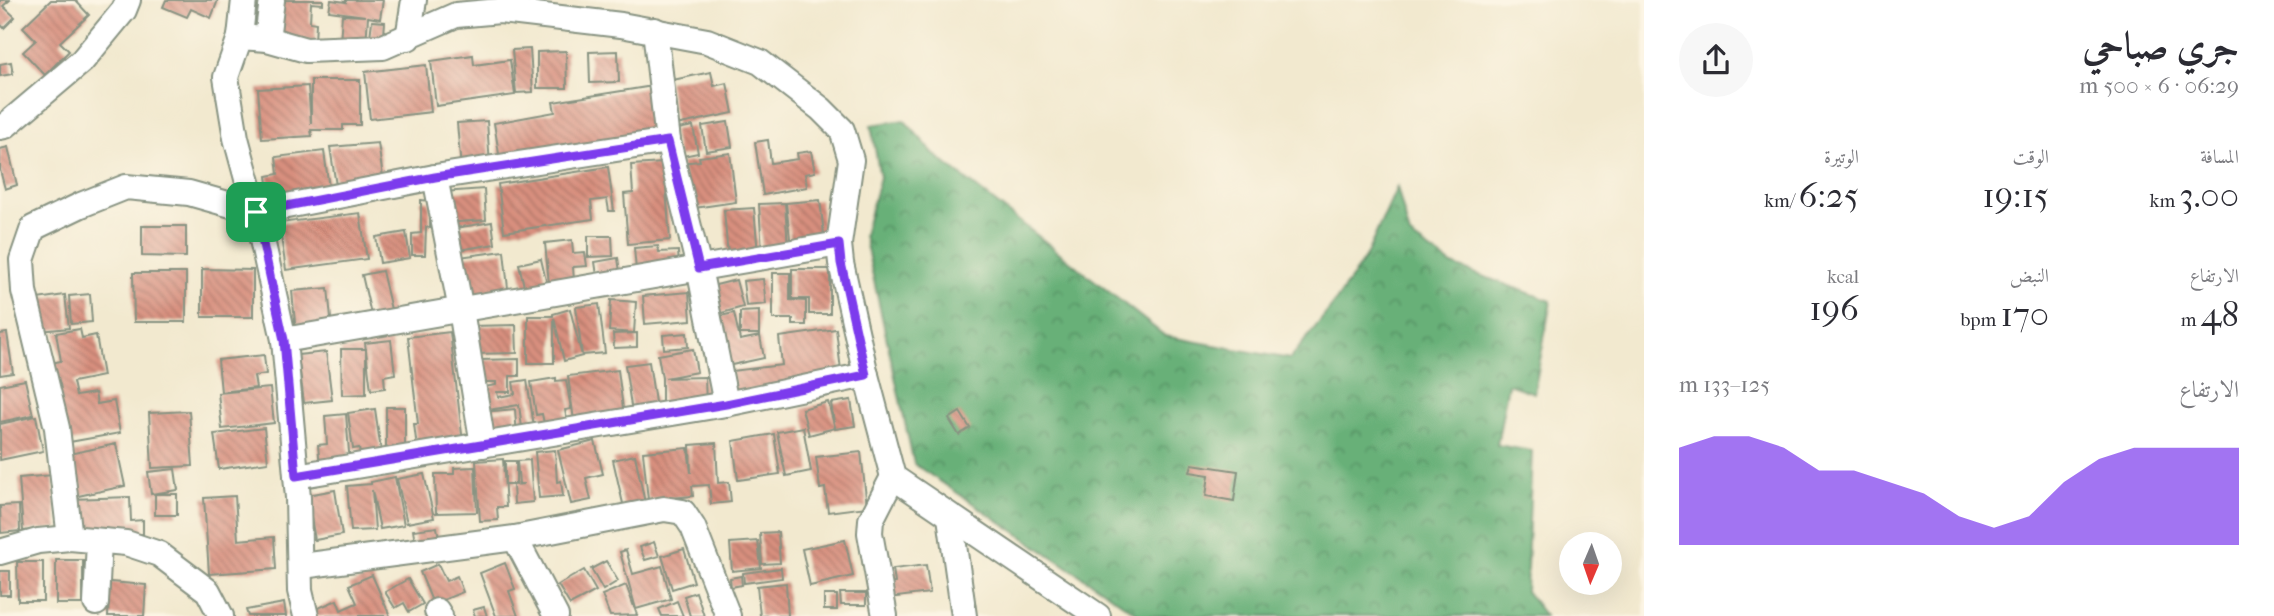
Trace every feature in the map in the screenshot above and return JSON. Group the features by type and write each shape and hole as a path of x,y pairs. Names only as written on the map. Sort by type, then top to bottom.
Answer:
{"street":[{"path":"0,127 5,126 82,61 124,10 128,0"},
{"path":"244,0 240,37 226,77 236,138 256,212 284,340 302,566 300,592 306,616"},
{"path":"267,39 272,0"},
{"path":"408,38 414,0"},
{"path":"240,37 267,39 306,50 383,47 456,15 500,11 655,30 707,41 760,62 821,109 842,130 851,160 839,244 841,263 866,375 893,477 1098,616"},
{"path":"655,30 668,141 699,268 726,404"},
{"path":"69,538 57,428 24,291 22,260 33,228 126,187 189,193 256,212 435,177 668,141"},
{"path":"435,177 461,310 482,445"},
{"path":"284,340 839,244"},
{"path":"296,476 726,404 866,375"},
{"path":"885,616 870,533 871,520 893,477"},
{"path":"302,566 515,538 664,509 683,512 693,527 729,616"},
{"path":"950,517 964,616"},
{"path":"0,552 38,541 69,538 126,543 159,554 208,591 221,616"},
{"path":"515,538 556,616"},
{"path":"96,603 99,541"}],"green space":[{"path":"904,120 935,155 1165,336 1290,359 1336,301 1366,256 1397,187 1410,236 1452,265 1551,301 1534,393 1508,384 1497,445 1532,451 1526,591 1545,616 1141,616 914,464 864,235 880,177 871,125"}],"building":[{"path":"0,0 10,0 3,6 15,17 4,28 0,24"},
{"path":"51,0 75,0 89,15 60,42 69,51 45,75 23,52 36,40 23,27"},
{"path":"166,0 218,0 211,18 191,9 187,17 163,7"},
{"path":"323,0 323,4 311,3 310,22 316,23 315,42 270,39 272,2"},
{"path":"331,0 383,0 380,19 368,17 366,44 340,43 342,15 365,16 329,11"},
{"path":"372,21 385,22 383,47 369,45"},
{"path":"530,49 533,92 516,93 512,50"},
{"path":"566,51 567,88 537,88 537,52"},
{"path":"618,51 619,82 590,83 589,52"},
{"path":"473,55 474,65 510,60 515,95 436,106 431,61"},
{"path":"11,62 13,74 0,76 0,64"},
{"path":"426,65 431,112 370,119 365,72"},
{"path":"711,72 714,86 727,83 733,113 676,125 668,81"},
{"path":"311,80 360,80 360,125 343,125 343,130 311,130 312,136 262,139 258,89 308,86 311,124"},
{"path":"653,86 661,134 500,160 494,123 555,112 553,102"},
{"path":"487,121 490,166 461,169 457,123"},
{"path":"728,122 732,147 706,151 702,126"},
{"path":"693,126 698,153 678,157 673,130"},
{"path":"768,140 771,163 798,159 797,153 811,151 815,172 805,174 807,187 763,195 755,142"},
{"path":"378,143 384,184 337,192 330,147"},
{"path":"8,147 17,185 5,189 0,170 0,149"},
{"path":"324,151 330,196 271,204 267,176 278,174 276,157"},
{"path":"730,153 736,202 687,209 681,163 700,161 699,157"},
{"path":"664,163 670,240 628,244 624,194 633,193 631,165"},
{"path":"608,167 614,211 609,211 607,199 591,201 593,219 504,232 498,184"},
{"path":"484,189 486,220 445,223 443,192"},
{"path":"421,200 430,201 430,228 426,227 425,255 412,255 412,234 421,233"},
{"path":"820,200 825,243 791,247 786,203"},
{"path":"785,203 788,249 762,251 759,204"},
{"path":"754,208 758,254 728,257 724,210"},
{"path":"360,213 367,259 286,270 279,223"},
{"path":"492,222 495,244 453,251 449,229"},
{"path":"142,226 186,226 186,257 142,256"},
{"path":"406,232 410,258 380,263 376,237"},
{"path":"588,236 612,236 613,256 588,257"},
{"path":"572,240 573,253 585,252 587,266 573,267 574,281 549,284 545,243"},
{"path":"658,246 659,252 678,251 679,266 636,270 634,248"},
{"path":"504,251 509,298 465,303 459,257"},
{"path":"618,258 621,279 598,282 595,262"},
{"path":"541,259 548,289 526,295 519,264"},
{"path":"202,269 253,270 253,317 202,317"},
{"path":"792,269 830,269 830,314 809,314 809,299 792,299"},
{"path":"382,271 393,318 373,323 362,275"},
{"path":"133,273 186,273 186,322 134,322"},
{"path":"773,273 790,273 790,300 806,301 806,325 793,325 793,319 773,319"},
{"path":"763,279 766,304 746,306 743,281"},
{"path":"736,280 743,307 711,316 704,288"},
{"path":"328,288 332,329 296,333 292,291"},
{"path":"689,292 691,320 645,324 643,296"},
{"path":"90,294 92,322 71,324 69,296"},
{"path":"65,295 69,328 40,331 37,299"},
{"path":"611,300 636,302 634,333 609,331"},
{"path":"599,304 605,353 582,355 576,307"},
{"path":"570,309 582,356 564,361 554,318 554,363 528,363 528,316 553,316"},
{"path":"759,311 759,334 740,334 740,312"},
{"path":"734,313 740,340 760,336 764,358 727,366 716,317"},
{"path":"516,325 517,353 471,354 470,326"},
{"path":"80,329 82,338 96,335 103,376 73,382 76,396 95,393 97,404 114,401 120,433 64,443 51,363 61,361 56,333"},
{"path":"836,329 842,379 734,392 731,371 782,365 779,337"},
{"path":"450,332 463,443 417,448 414,424 418,424 408,337"},
{"path":"7,333 13,373 0,375 0,334"},
{"path":"637,333 637,347 614,348 613,334"},
{"path":"687,333 688,347 664,349 663,335"},
{"path":"391,340 395,374 384,376 385,388 371,390 365,343"},
{"path":"341,349 366,349 366,394 342,395"},
{"path":"693,349 697,372 665,378 705,377 706,405 662,406 662,378 658,355"},
{"path":"326,352 332,400 304,403 298,355"},
{"path":"264,355 266,374 254,376 256,388 221,392 218,360"},
{"path":"519,359 519,376 510,376 510,392 497,392 498,397 515,394 513,382 527,380 535,433 523,435 519,405 488,410 484,387 496,385 496,382 481,382 481,360"},
{"path":"649,362 656,409 632,413 625,365"},
{"path":"618,370 624,416 574,421 568,376"},
{"path":"556,378 556,381 566,380 571,409 565,410 568,425 545,428 542,414 536,415 531,382"},
{"path":"25,380 33,415 0,422 0,385"},
{"path":"270,388 274,423 222,429 218,393"},
{"path":"851,400 855,426 835,429 831,403"},
{"path":"828,402 835,428 809,435 802,409"},
{"path":"386,407 405,407 405,452 386,452"},
{"path":"375,409 382,458 361,461 359,448 353,449 348,413"},
{"path":"515,409 517,437 485,439 483,412"},
{"path":"189,411 193,466 152,468 149,413"},
{"path":"960,412 970,428 959,435 949,419"},
{"path":"346,414 350,465 320,467 318,445 327,444 325,416"},
{"path":"36,416 43,451 0,460 0,424"},
{"path":"803,427 811,471 786,476 777,432"},
{"path":"264,428 268,462 219,469 214,434"},
{"path":"774,434 780,474 738,480 733,441"},
{"path":"595,441 603,474 586,478 591,500 571,504 558,450"},
{"path":"716,443 718,483 729,482 731,502 711,504 709,485 692,486 693,496 648,500 643,452 688,448 691,473 690,445"},
{"path":"116,444 125,486 78,496 69,454"},
{"path":"555,450 557,482 561,481 563,496 539,498 535,452"},
{"path":"861,452 867,507 828,512 825,488 820,489 816,457"},
{"path":"635,455 645,503 624,508 613,460"},
{"path":"503,459 506,507 497,507 498,520 480,521 476,461"},
{"path":"530,460 533,502 514,504 513,485 524,484 519,484 517,461"},
{"path":"505,461 516,461 516,484 505,484"},
{"path":"1192,464 1238,471 1234,501 1206,496 1209,475 1190,472"},
{"path":"475,467 477,512 436,513 435,474 454,474 454,468"},
{"path":"175,469 178,490 151,494 148,472"},
{"path":"424,474 434,518 407,523 397,479"},
{"path":"53,475 57,528 23,531 19,478"},
{"path":"395,477 404,525 380,529 372,490 375,530 351,531 347,486 371,484"},
{"path":"335,490 342,535 315,540 307,495"},
{"path":"155,494 177,494 177,515 155,515"},
{"path":"235,496 238,540 274,537 276,569 209,574 204,498"},
{"path":"130,497 131,521 143,520 143,534 72,537 71,499"},
{"path":"19,505 20,531 1,533 0,506"},
{"path":"437,527 440,545 416,548 413,530"},
{"path":"778,532 780,563 762,564 760,533"},
{"path":"845,540 853,576 810,586 802,549"},
{"path":"758,541 761,568 732,571 730,543"},
{"path":"654,542 659,556 645,560 640,547"},
{"path":"684,549 694,582 672,589 662,556"},
{"path":"626,550 633,574 662,566 671,599 636,609 620,552"},
{"path":"56,560 83,560 83,604 56,604"},
{"path":"606,561 618,581 603,590 591,569"},
{"path":"17,562 43,562 43,601 18,601"},
{"path":"505,563 515,589 509,591 518,616 496,616 480,573"},
{"path":"438,564 446,581 457,576 463,592 433,604 420,572"},
{"path":"926,565 930,593 889,598 887,584 895,583 893,569"},
{"path":"781,568 782,578 744,583 743,573"},
{"path":"584,570 596,591 570,605 558,585"},
{"path":"0,571 10,571 10,595 0,595"},
{"path":"372,575 390,616 311,616 309,612 337,600 341,610 357,603 349,585"},
{"path":"741,576 742,585 731,587 730,578"},
{"path":"408,579 423,604 409,612 404,603 395,608 385,592"},
{"path":"110,582 146,585 144,616 108,616"},
{"path":"786,583 788,616 760,616 757,586"},
{"path":"626,585 637,615 610,616 602,595"},
{"path":"696,592 704,616 690,616 684,596"},
{"path":"840,593 866,593 866,605 841,605"},
{"path":"824,595 837,595 837,610 824,610"},
{"path":"677,601 683,616 662,616 659,609"},
{"path":"284,603 286,616 248,616 246,610"},
{"path":"484,607 487,616 475,616 473,610"}],"route":[{"path":"668,141 699,268 839,244 866,375 726,404 296,476 284,340 256,212 435,177 668,141"}]}
